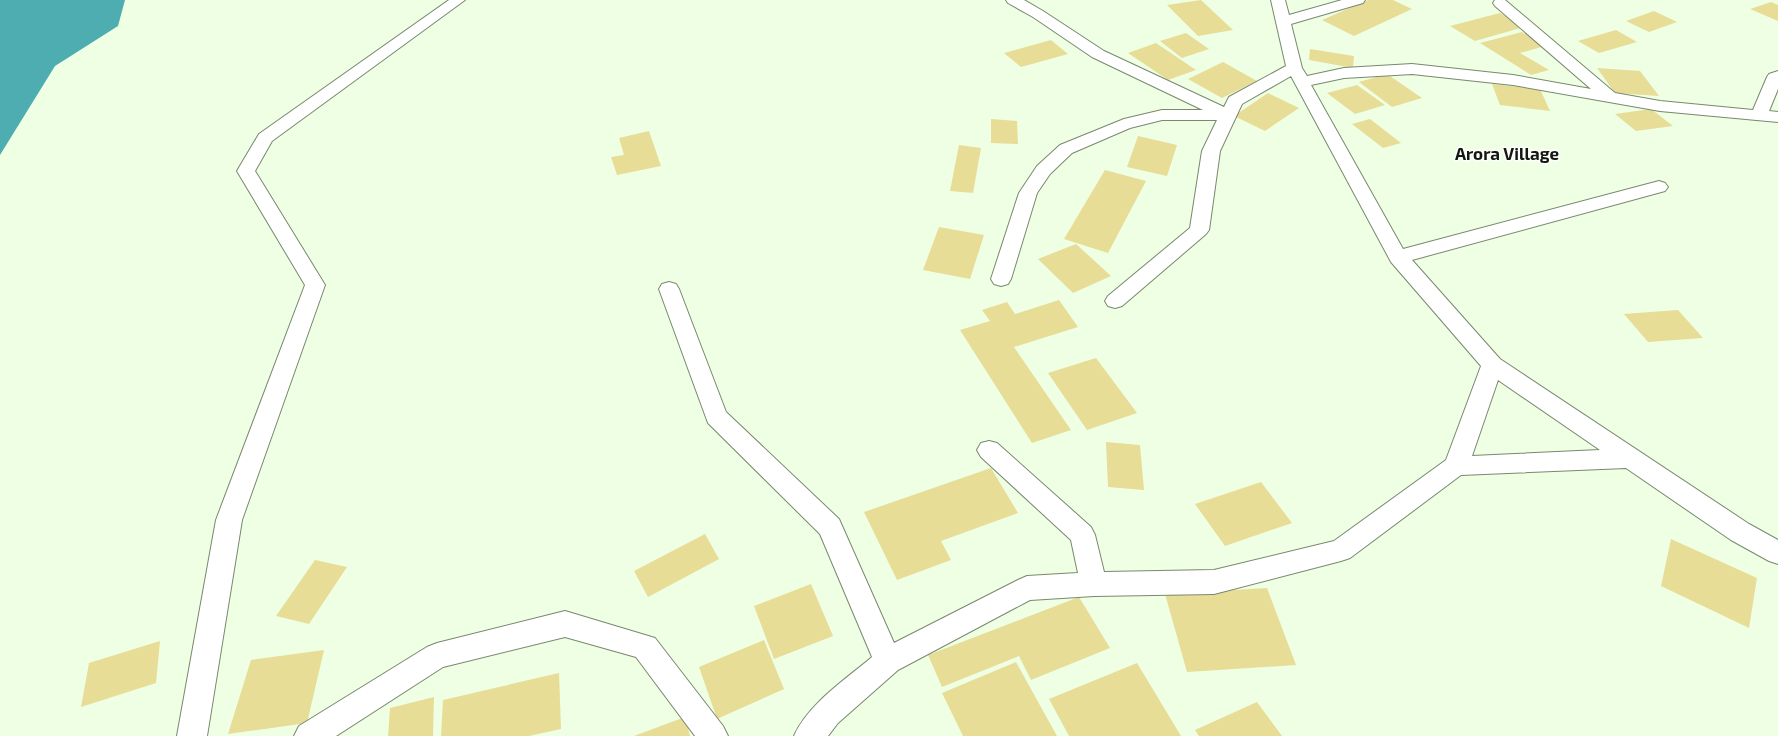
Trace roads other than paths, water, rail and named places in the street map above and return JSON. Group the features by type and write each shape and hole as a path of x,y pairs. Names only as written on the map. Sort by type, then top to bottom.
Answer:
{"street":[{"path":"192,736 229,520 315,285 246,171 265,138 458,0"},
{"path":"1013,0 1038,14 1098,54 1228,115"},
{"path":"1278,0 1299,75 1398,257 1492,365 1740,532 1778,553"},
{"path":"1284,21 1358,0"},
{"path":"1500,3 1609,96"},
{"path":"1115,301 1199,230 1211,151 1235,101 1299,75 1412,69 1513,80 1660,106 1778,117"},
{"path":"1759,115 1775,77 1778,76"},
{"path":"1001,279 1028,193 1043,170 1066,149 1124,124 1162,115 1228,115"},
{"path":"1398,257 1659,187"},
{"path":"669,289 716,417 830,528 888,661"},
{"path":"1456,466 1492,365"},
{"path":"989,450 1082,535 1094,584"},
{"path":"809,736 828,713 888,661 1027,588 1094,584 1214,582 1341,550 1456,466 1630,458"},
{"path":"309,736 437,656 565,624 645,647 713,736"}],"water":[{"path":"0,0 125,0 118,26 55,66 0,155"}],"district":[{"name":"Arora Village","path":"1507,153"}]}
